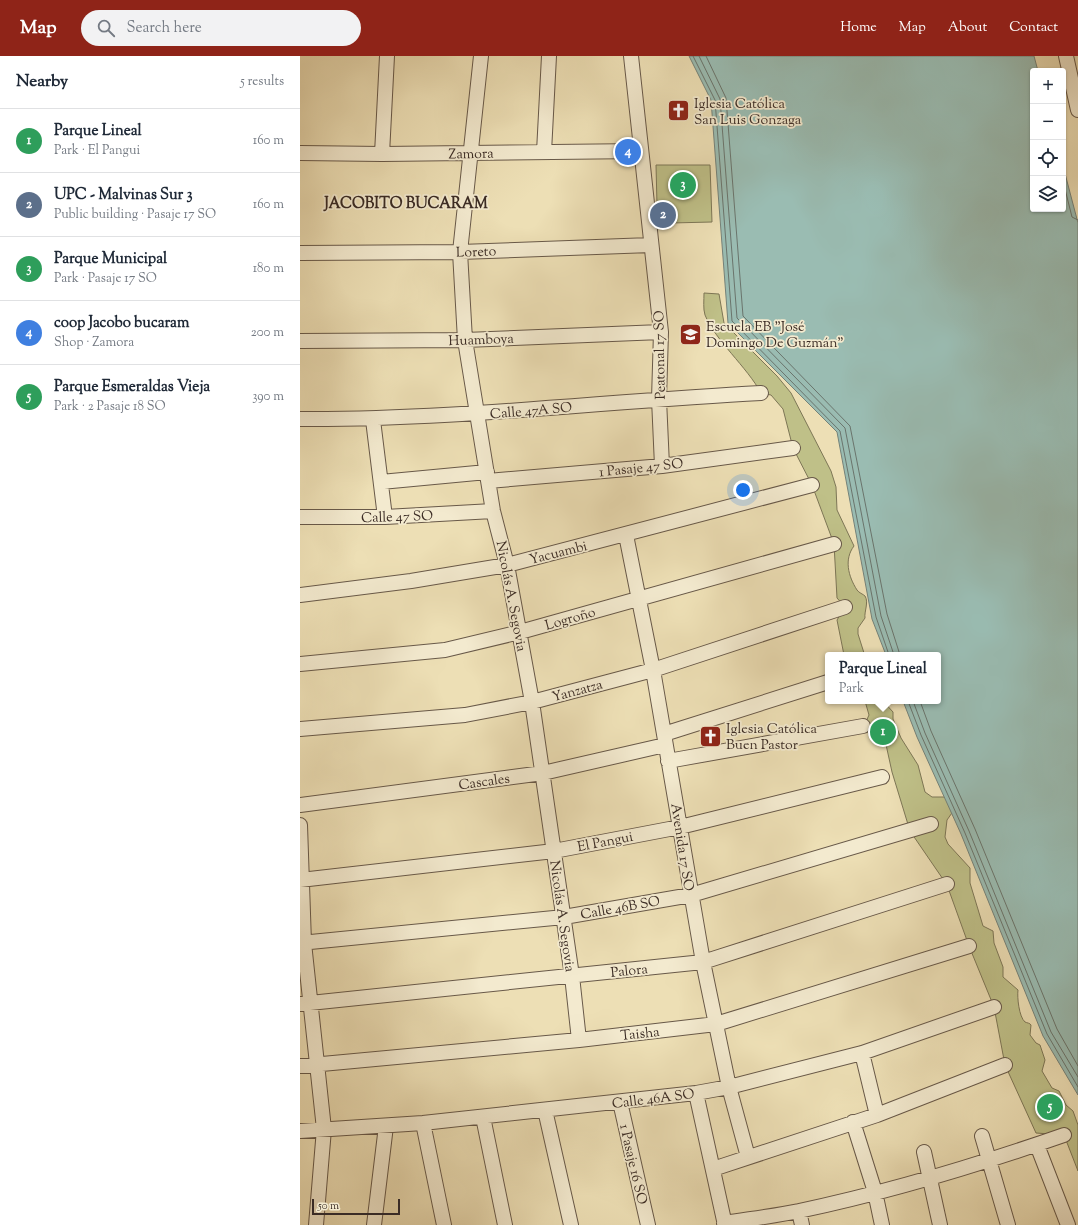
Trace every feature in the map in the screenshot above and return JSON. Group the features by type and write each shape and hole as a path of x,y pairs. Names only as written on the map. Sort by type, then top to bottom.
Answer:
{"street":[{"path":"382,154 387,56"},
{"name":"Nicolás A. Segovia","path":"481,56 469,152 460,252 465,340 493,511 507,565 532,702 564,917 579,1040"},
{"path":"544,152 549,56"},
{"name":"Peatonal 17 SO","path":"631,56 661,332 659,399 662,466"},
{"path":"1066,56 1075,87 1078,110"},
{"name":"Zamora","path":"300,153 382,154 641,151"},
{"name":"Loreto","path":"300,253 460,252 651,245"},
{"name":"Huamboya","path":"300,341 465,340 661,332"},
{"name":"Calle 47A SO","path":"300,419 373,420 761,393"},
{"path":"373,420 385,517"},
{"name":"1 Pasaje 47 SO","path":"380,482 662,466 793,448"},
{"name":"Yacuambi","path":"300,595 411,581 507,565 812,485"},
{"name":"Calle 47 SO","path":"300,517 385,517 493,511"},
{"name":"Avenida 17 SO","path":"626,535 653,670 691,895 728,1087 748,1157"},
{"name":"Logroño","path":"300,664 445,650 520,632 834,544"},
{"name":"Yanzatza","path":"300,729 465,715 532,702 653,670 845,607"},
{"name":"Cascales","path":"300,805 543,773 664,739 825,683"},
{"path":"668,761 864,726"},
{"name":"El Pangui","path":"301,880 554,851 680,827 882,777"},
{"name":"Calle 46B SO","path":"302,943 564,917 691,895 932,824"},
{"path":"300,825 302,943 306,1004 316,1064 324,1129 316,1225"},
{"name":"Palora","path":"306,1004 704,962 947,884"},
{"name":"Taisha","path":"300,1066 579,1040 716,1024 969,946"},
{"name":"Calle 46A SO","path":"300,1130 423,1123 696,1093 728,1087 862,1053 994,1007"},
{"path":"862,1053 877,1115"},
{"path":"713,1169 877,1115 1005,1065"},
{"path":"696,1093 725,1224 799,1211 875,1192 989,1161 1064,1135"},
{"name":"1 Pasaje 16 SO","path":"620,1102 648,1225"},
{"path":"545,1110 571,1225"},
{"path":"483,1117 505,1225"},
{"path":"853,1122 875,1192 882,1225"},
{"path":"423,1123 444,1225"},
{"path":"374,1225 386,1126"},
{"path":"982,1136 1008,1225"},
{"path":"1037,1144 1068,1225"},
{"path":"924,1152 940,1225"},
{"path":"799,1211 802,1225"}],"green space":[{"path":"656,165 710,165 712,222 671,223 669,205 657,205"},
{"path":"704,293 719,294 724,323 777,376 791,393 831,471 836,487 837,510 854,546 849,556 849,573 857,590 866,598 865,618 858,628 858,634 864,652 843,652 837,620 845,607 837,598 834,544 812,485 793,448 783,409 771,395 761,393 748,373 723,344 705,315"},
{"path":"866,704 886,704 893,712 893,719 901,738 918,765 925,792 932,797 948,797 954,810 947,820 945,837 948,844 970,868 970,883 983,926 993,931 994,943 1003,967 1003,977 1018,990 1018,1002 1021,1016 1025,1022 1031,1025 1030,1035 1036,1043 1040,1045 1045,1060 1042,1071 1052,1088 1059,1091 1066,1105 1073,1111 1078,1125 1078,1171 1064,1135 1036,1133 1005,1065 994,1007 969,946 947,885 910,831 892,772 885,740 873,741 864,726 869,715"}],"water":[{"path":"689,56 1034,56 1037,68 1030,68 1030,212 1066,212 1066,177 1078,223 1078,1095 1043,1036 961,834 917,737 904,704 941,704 941,652 885,652 872,619 837,432 728,323 711,100"}],"place":[{"name":"Iglesia Católica San Luis Gonzaga","path":"679,111"},
{"name":"coop Jacobo bucaram","path":"628,152"},
{"name":"Parque Municipal","path":"683,185"},
{"name":"UPC - Malvinas Sur 3","path":"663,215"},
{"name":"Escuela EB \"José Domingo De Guzmán\"","path":"691,334"},
{"name":"Parque Lineal","path":"883,732"},
{"name":"Iglesia Católica Buen Pastor","path":"710,736"},
{"name":"Parque Esmeraldas Vieja","path":"1050,1107"}],"district":[{"name":"JACOBITO BUCARAM","path":"406,203"}]}
